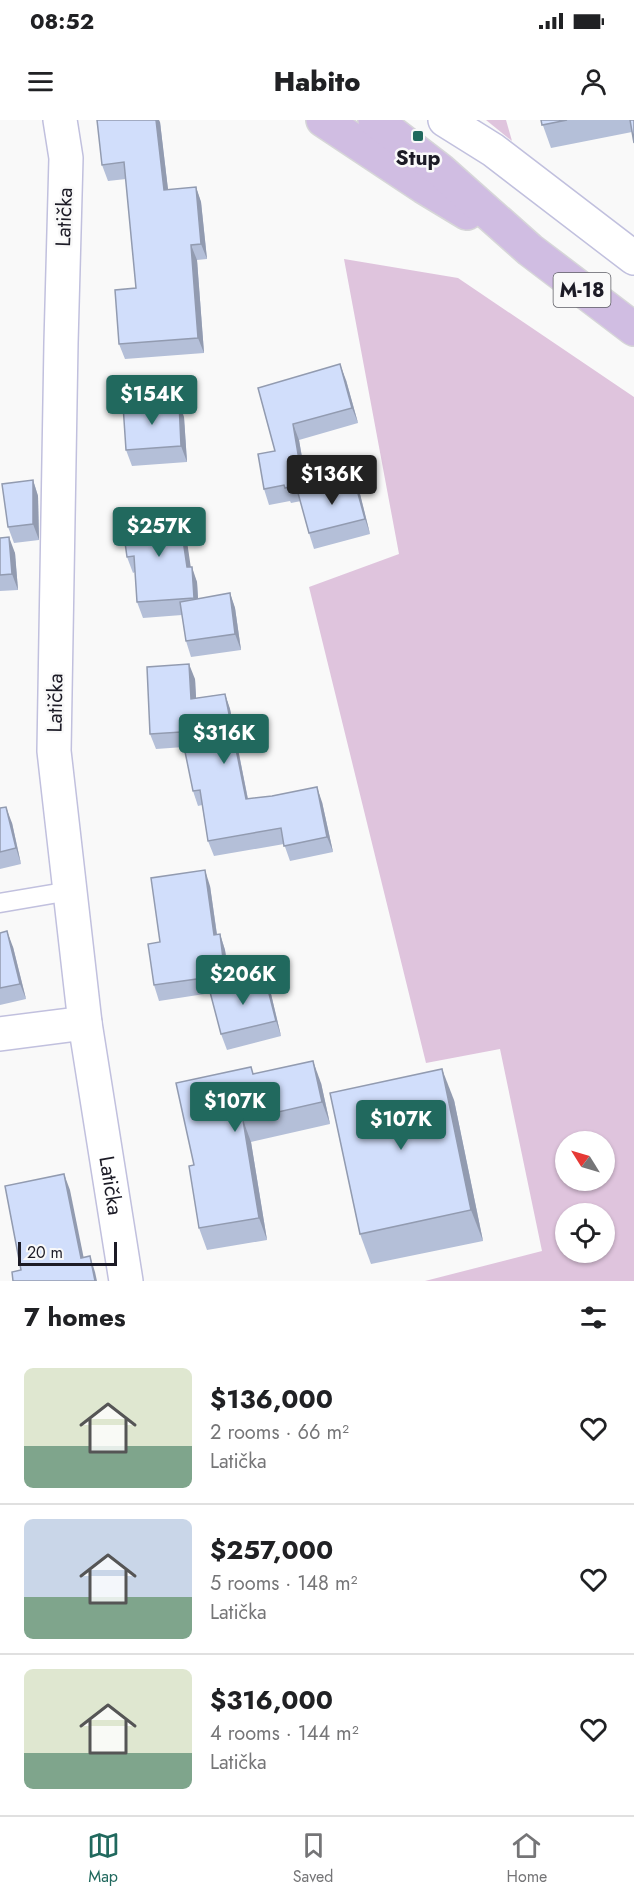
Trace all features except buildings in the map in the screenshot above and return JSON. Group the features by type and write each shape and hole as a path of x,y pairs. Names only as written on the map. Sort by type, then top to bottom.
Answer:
{"main road":[{"name":"M-18","path":"323,120 424,188 530,250"},
{"name":"M-18","path":"375,120 440,170 530,250 634,329"}],"street":[{"name":"Latička","path":"60,120 66,158 60,356 54,751 85,1023 126,1281"},
{"path":"445,120 493,150 634,258"},
{"path":"0,1034 85,1023"}],"lane":[{"path":"0,903 70,891"}],"shaded area":[{"path":"486,120 506,120 512,141"},
{"path":"344,259 458,278 634,397 634,1281 425,1281 542,1251 500,1049 426,1063 309,587 399,554"}],"place":[{"name":"Stup","path":"418,136"}]}
